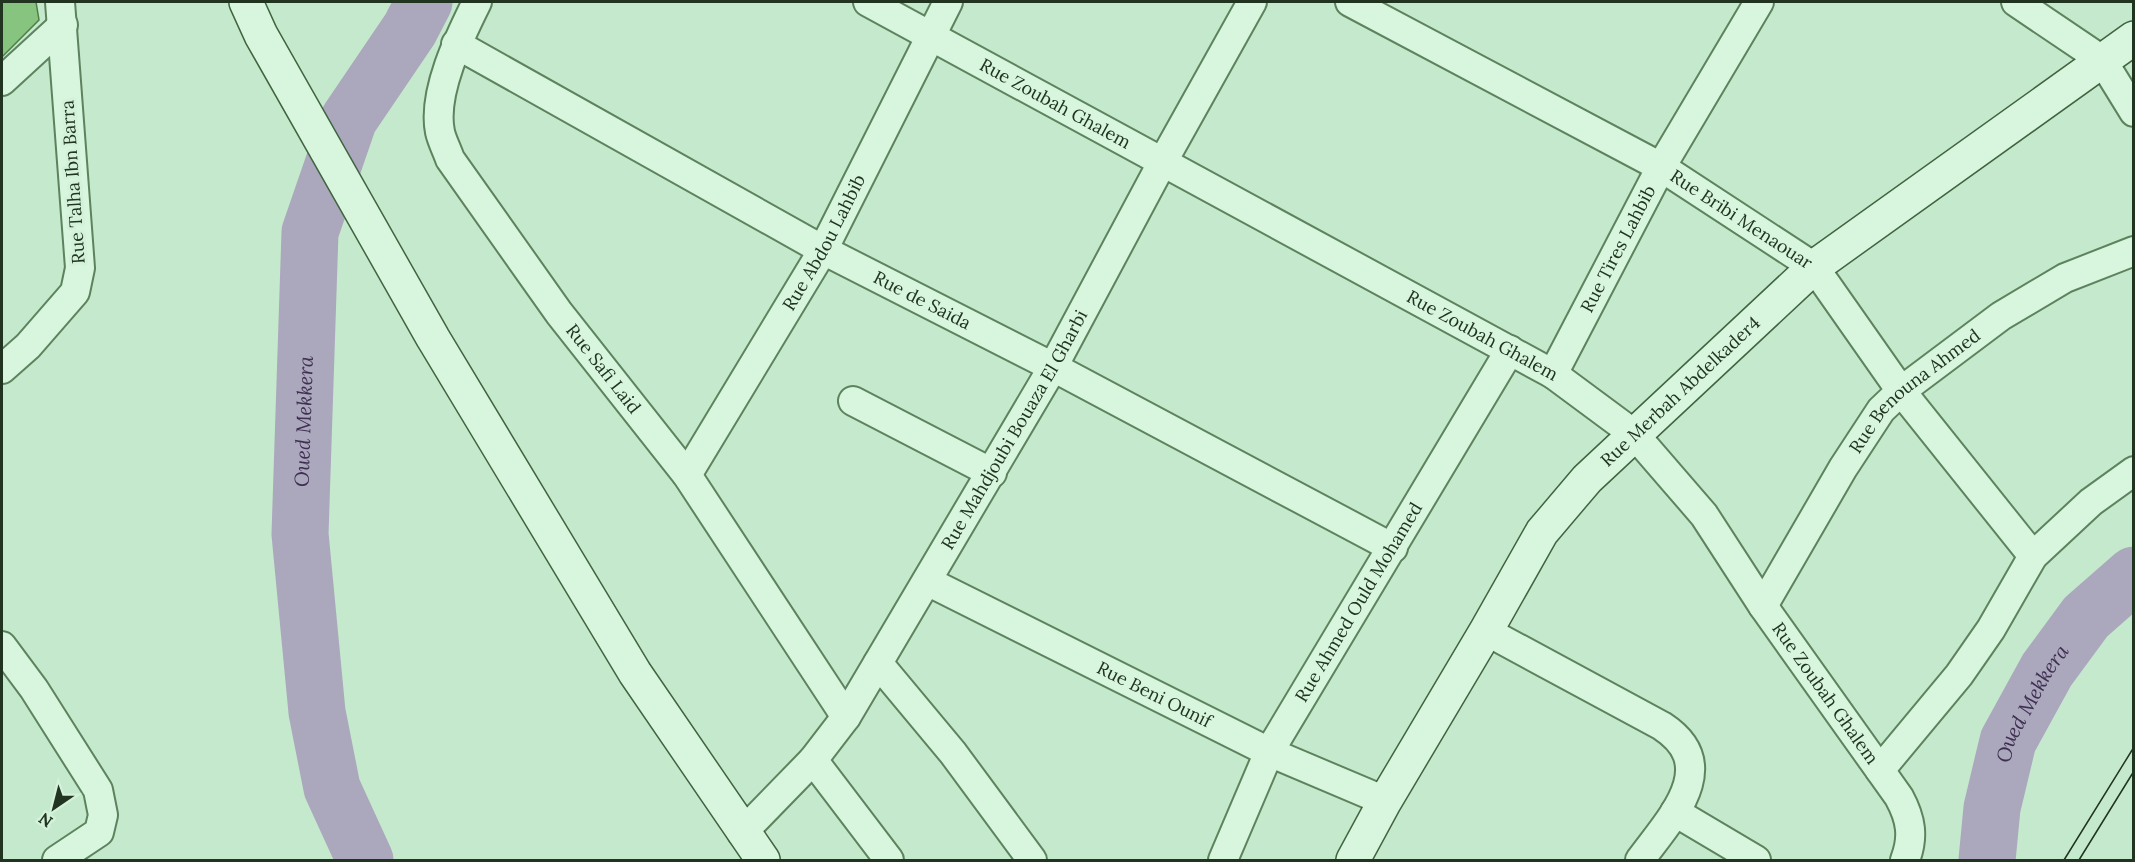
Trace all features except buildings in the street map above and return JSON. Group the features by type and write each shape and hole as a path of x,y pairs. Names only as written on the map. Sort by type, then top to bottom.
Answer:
{"main road":[{"path":"246,2 261,35 364,212 433,338 634,673 763,861"},
{"name":"Rue Merbah Abdelkader4","path":"1353,861 1385,801 1542,532 1587,479 1814,267 2133,38"}],"street":[{"name":"Rue Safi Laid","path":"477,2 456,44 441,97 440,131 450,159 560,313 687,475 846,717"},
{"name":"Rue Zoubah Ghalem","path":"868,2 930,33 1162,163 1553,374 1634,434 1704,515 1910,817 1911,845 1905,861"},
{"name":"Rue Abdou Lahbib","path":"687,475 823,250 930,33 948,2"},
{"name":"Rue Mahdjoubi Bouaza El Gharbi","path":"742,833 813,760 846,717 1053,367 1162,163 1252,2"},
{"name":"Rue Bribi Menaouar","path":"1350,2 1661,167 1814,267 1901,391 2033,556"},
{"name":"Rue Tires Lahbib","path":"1553,374 1661,167 1759,2"},
{"path":"2016,2 2102,60 2133,112"},
{"path":"2,81 62,13"},
{"name":"Rue Talha Ibn Barra","path":"2,369 28,346 75,292 80,268 71,170 62,13"},
{"name":"Rue de Saida","path":"456,44 823,250 1053,367 1392,548"},
{"name":"Rue Benouna Ahmed","path":"1764,606 1843,468 1881,410 1901,391 2001,316 2065,278 2133,251"},
{"name":"Rue Ahmed Ould Mohamed","path":"1223,861 1269,752 1510,350"},
{"path":"853,401 992,473"},
{"path":"1880,770 1959,675 1990,629 2033,556 2091,502 2133,471"},
{"name":"Rue Beni Ounif","path":"927,581 1269,752 1385,801"},
{"path":"1486,631 1674,734 1689,759 1691,774 1688,788 1675,812 1641,861"},
{"path":"2,646 34,689 99,790 103,815 99,832 57,861"},
{"path":"878,663 953,753 1032,861"},
{"path":"813,760 889,861"},
{"path":"1675,812 1756,861"}],"waterway":[{"name":"Oued Mekkera","path":"365,860 332,788 317,712 300,534 310,232 349,119 410,29 424,2"},
{"name":"Oued Mekkera","path":"1987,860 1992,808 2008,741 2047,670 2086,617 2134,575"}],"tram line":[{"path":"2064,860 2134,747"},
{"path":"2079,860 2134,771"}]}
